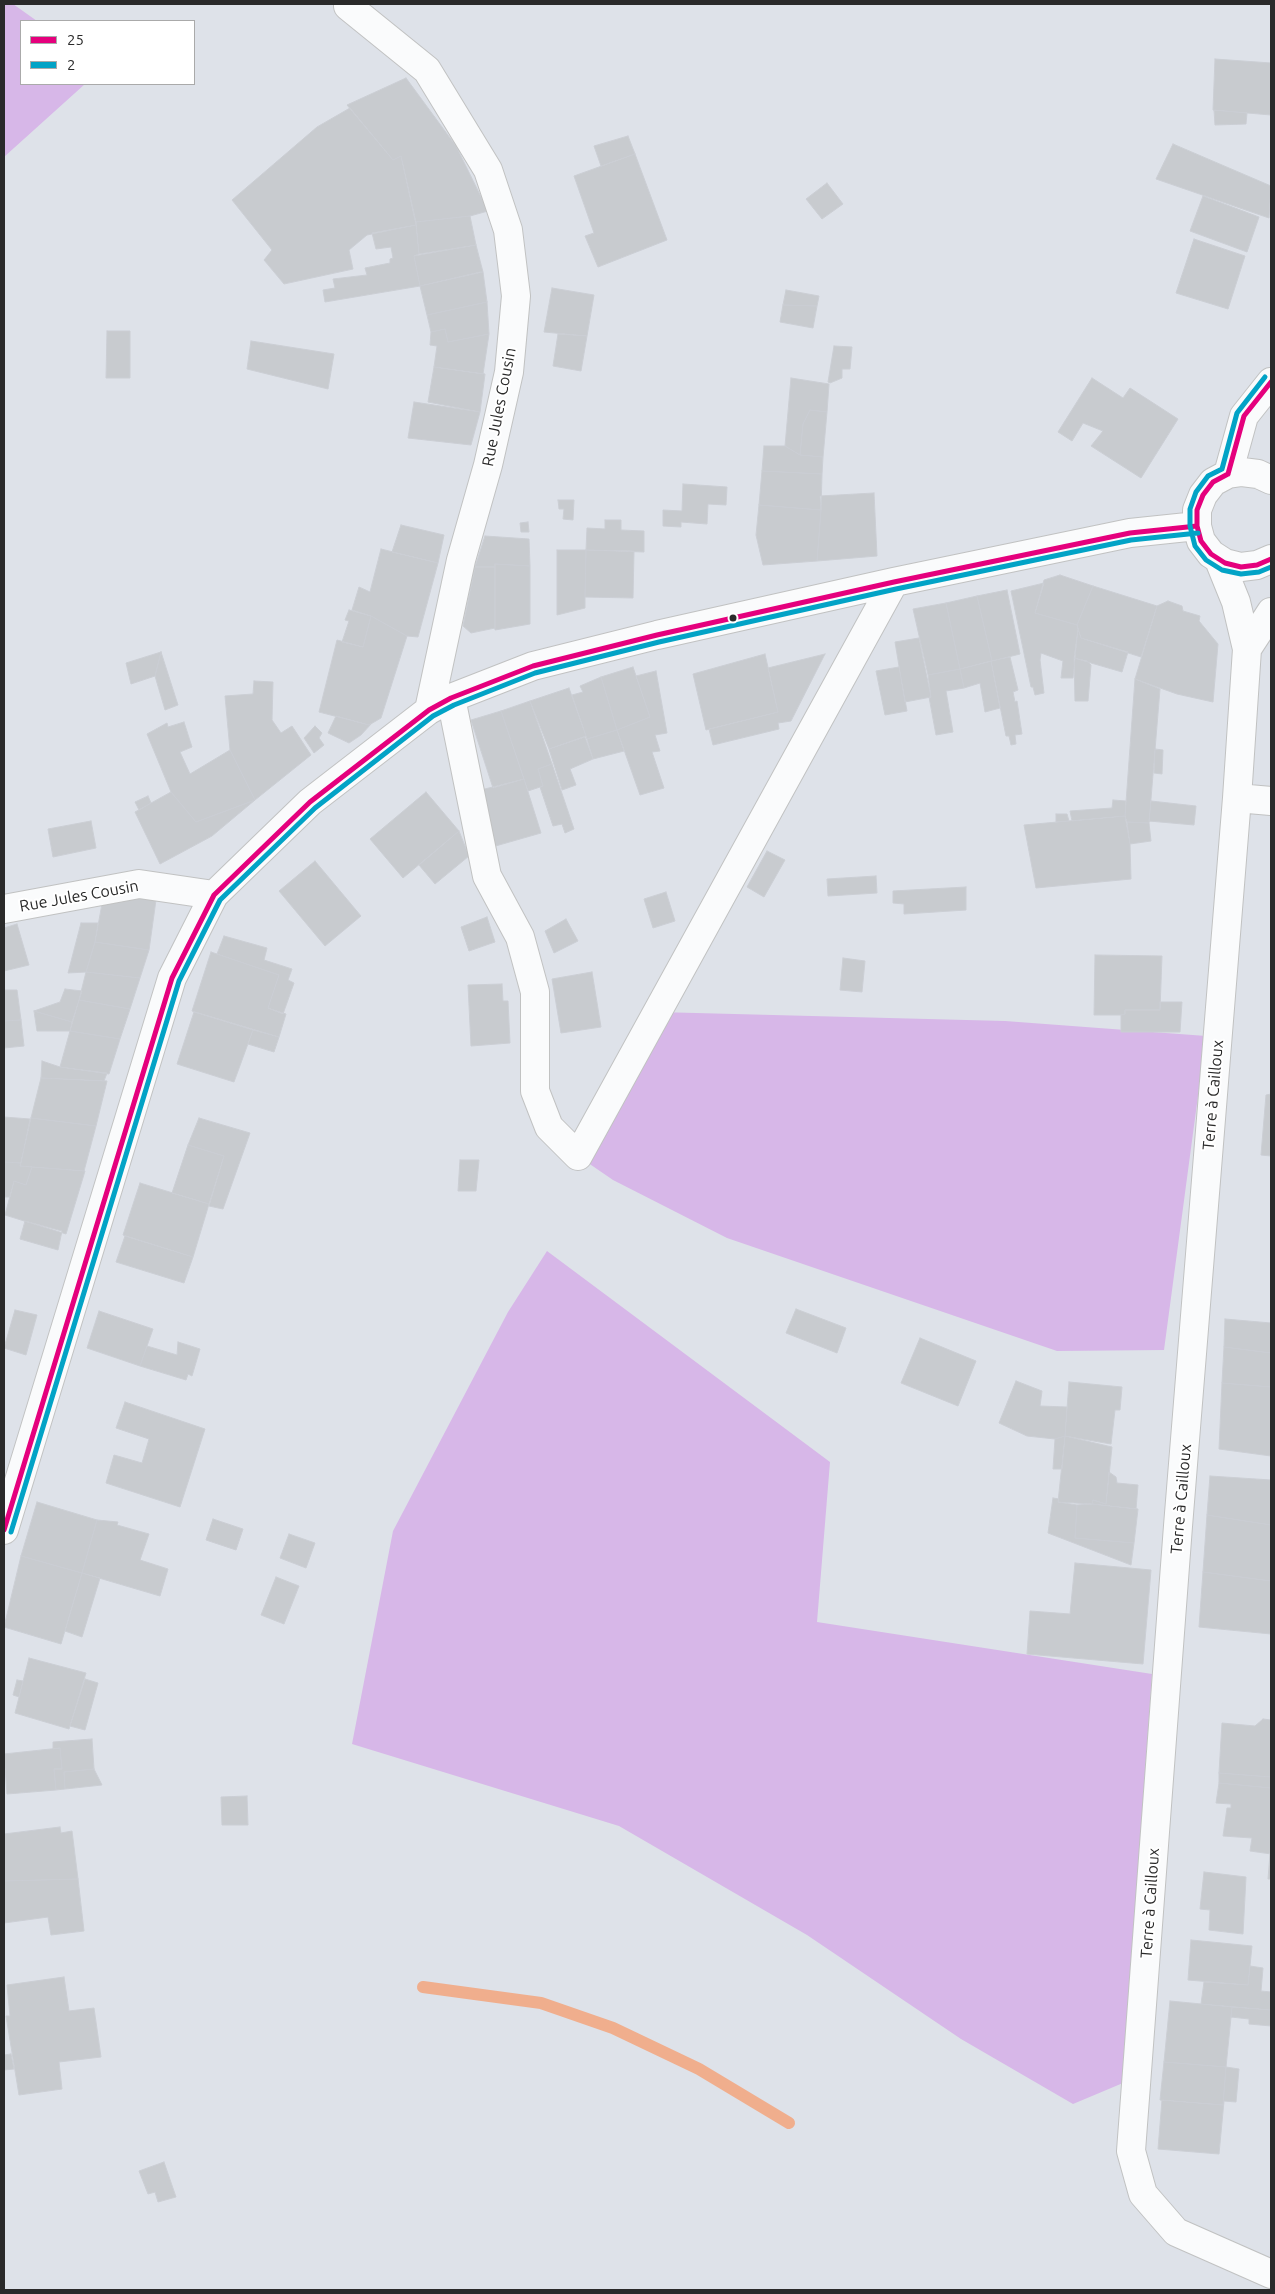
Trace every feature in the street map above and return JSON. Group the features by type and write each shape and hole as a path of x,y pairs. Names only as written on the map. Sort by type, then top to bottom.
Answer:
{"street":[{"name":"Rue Jules Cousin","path":"348,6 427,70 488,170 508,230 516,296 509,372 488,465 461,560 440,704"},
{"path":"1228,474 1244,416 1271,382"},
{"path":"1271,480 1258,474 1242,472 1228,474 1213,482 1203,495 1197,510 1196,526 1201,541 1211,554 1219,560 1240,567 1257,566 1271,560"},
{"path":"4,1530 172,978 214,895 310,802 440,704 533,666 657,635 894,582 1130,533 1196,526"},
{"path":"1219,560 1236,602 1247,649"},
{"path":"440,704 487,876 520,937 535,992 535,1091 549,1127 578,1156 894,582"},
{"path":"1247,649 1271,612"},
{"name":"Terre à Cailloux","path":"1247,649 1237,798 1179,1516 1131,2151 1143,2194 1176,2232 1271,2274"},
{"path":"1237,798 1271,801"},
{"name":"Rue Jules Cousin","path":"4,909 139,884 214,895"}],"shaded area":[{"path":"4,4 13,4 36,20 20,20 20,85 84,85 4,157"},
{"path":"657,1012 1005,1021 1206,1036 1164,1350 1057,1351 727,1238 613,1180 578,1156"},
{"path":"547,1251 830,1462 817,1622 1152,1674 1123,2083 1073,2104 961,2039 807,1935 619,1826 352,1744 393,1531 508,1312"}],"building":[{"path":"1215,59 1271,63 1271,115 1213,110"},
{"path":"406,78 456,146 488,211 470,216 416,222 401,156 393,160 347,105"},
{"path":"350,108 393,160 401,156 416,225 367,235 349,250 353,269 284,284 264,260 272,250 232,200 317,127"},
{"path":"1214,110 1247,113 1246,124 1215,125"},
{"path":"628,136 635,154 601,166 594,146"},
{"path":"1173,144 1271,186 1269,218 1156,179"},
{"path":"635,154 667,240 598,267 585,236 594,233 574,176"},
{"path":"827,183 843,204 822,219 806,199"},
{"path":"1203,196 1259,217 1247,252 1190,231"},
{"path":"470,216 476,245 419,254 416,222"},
{"path":"416,225 419,254 414,256 420,286 325,302 323,290 335,288 333,279 367,275 365,268 390,263 390,259 393,258 391,247 376,249 372,233"},
{"path":"1194,239 1245,256 1228,309 1176,293"},
{"path":"476,245 483,272 420,286 414,256"},
{"path":"483,272 487,302 427,315 420,286"},
{"path":"552,288 594,295 587,336 544,332"},
{"path":"786,290 819,296 817,306 783,305"},
{"path":"487,302 489,334 448,342 445,329 431,332 427,315"},
{"path":"783,305 817,306 813,328 780,322"},
{"path":"445,329 448,342 489,334 483,374 434,367 437,346 430,345 431,332"},
{"path":"107,331 130,331 130,378 106,378"},
{"path":"558,334 587,336 581,371 553,366"},
{"path":"251,341 334,354 328,389 247,369"},
{"path":"834,346 852,347 850,369 842,369 842,378 830,383 828,382"},
{"path":"434,367 485,374 480,412 428,402"},
{"path":"791,378 829,384 827,412 810,410 803,424 800,455 785,446"},
{"path":"1092,378 1123,398 1130,388 1178,419 1141,478 1091,446 1103,431 1083,423 1072,441 1058,432"},
{"path":"414,402 480,412 471,445 408,438"},
{"path":"810,410 827,412 823,457 800,455 803,424"},
{"path":"764,446 785,446 800,455 823,457 822,474 762,471"},
{"path":"762,471 822,474 821,510 759,505"},
{"path":"683,484 727,487 726,505 708,504 707,524 681,522 681,527 663,526 663,510 682,511"},
{"path":"874,493 877,556 817,561 821,510 820,496"},
{"path":"558,500 574,500 573,520 563,519 564,509 559,509"},
{"path":"759,505 821,510 817,561 763,565 756,535"},
{"path":"605,520 621,520 621,530 644,531 644,552 586,550 587,528 605,529"},
{"path":"528,522 529,532 521,532 520,523"},
{"path":"401,525 444,535 438,563 392,552"},
{"path":"485,536 529,539 530,566 495,564 495,567 475,567"},
{"path":"381,549 438,563 418,637 407,636 371,616 352,610 359,587 370,592"},
{"path":"557,550 586,550 585,608 557,615"},
{"path":"586,550 634,551 633,598 585,597"},
{"path":"495,564 530,566 530,624 495,630"},
{"path":"475,567 495,567 495,628 471,633 463,626"},
{"path":"1060,575 1093,586 1077,625 1035,613 1044,580"},
{"path":"1044,583 1035,613 1077,625 1078,629 1073,678 1061,678 1063,661 1041,653 1040,660 1044,693 1035,695 1033,687 1031,687 1011,591"},
{"path":"1093,586 1157,606 1141,657 1081,638 1077,625"},
{"path":"1007,590 1020,654 992,661 977,596"},
{"path":"977,596 992,661 960,669 946,603"},
{"path":"1168,601 1182,606 1183,611 1200,616 1199,621 1218,644 1213,702 1177,694 1135,679 1157,606"},
{"path":"946,603 960,669 928,675 913,609"},
{"path":"349,610 371,616 363,647 342,642 349,621 345,620"},
{"path":"371,616 407,636 381,718 369,725 319,712 337,640 363,647"},
{"path":"1078,629 1081,638 1128,652 1122,672 1074,658"},
{"path":"919,638 931,697 905,702 895,642"},
{"path":"161,652 178,705 165,710 155,676"},
{"path":"161,652 155,676 131,684 126,663"},
{"path":"765,654 778,712 706,730 693,674"},
{"path":"825,654 791,721 778,723 779,729 713,745 709,729 778,712 768,668"},
{"path":"1010,657 1018,690 1013,692 1015,702 1017,701 1022,734 1015,735 1016,744 1011,745 1009,736 1006,736 991,661"},
{"path":"1074,658 1087,661 1091,665 1088,701 1075,701"},
{"path":"991,661 1000,708 985,712 980,683 964,688 960,669"},
{"path":"633,667 650,717 617,730 601,677"},
{"path":"899,667 907,711 885,715 876,671"},
{"path":"960,669 964,688 946,691 953,732 936,735 929,697 931,697 928,675"},
{"path":"656,671 667,733 655,735 660,751 652,752 664,788 640,795 617,730 650,717 636,676"},
{"path":"601,677 617,730 587,739 572,695 583,692 580,686"},
{"path":"1135,679 1160,689 1149,823 1127,822 1125,816"},
{"path":"254,681 273,682 272,720 281,733 292,726 311,755 255,800 230,750 225,696 253,694"},
{"path":"569,688 586,736 549,749 530,701"},
{"path":"530,701 552,764 538,769 543,786 528,791 501,711"},
{"path":"501,711 524,779 493,788 471,720"},
{"path":"336,716 369,725 372,723 361,735 349,743 328,733"},
{"path":"184,722 192,747 180,752 190,774 230,750 255,800 196,822 171,792 147,734 167,723 168,727"},
{"path":"315,726 322,733 319,738 324,745 314,753 304,738"},
{"path":"617,730 624,751 593,759 586,736 587,739"},
{"path":"585,737 593,759 570,769 576,785 562,790 549,749"},
{"path":"1155,749 1163,750 1162,774 1154,773"},
{"path":"552,764 574,829 565,833 562,824 553,826 540,787 543,786 538,769"},
{"path":"524,779 541,833 492,847 477,791"},
{"path":"171,792 196,822 255,800 212,836 160,864 135,812"},
{"path":"426,792 459,831 403,878 370,839"},
{"path":"148,796 151,803 139,810 135,802"},
{"path":"1113,800 1126,801 1125,816 1072,821 1070,811 1112,808"},
{"path":"1151,801 1196,806 1194,825 1149,821"},
{"path":"1056,814 1067,814 1069,821 1056,822"},
{"path":"1125,816 1130,844 1131,879 1036,888 1024,825"},
{"path":"91,821 96,848 53,857 48,829"},
{"path":"1127,822 1149,823 1151,841 1130,844"},
{"path":"459,831 469,856 435,884 419,865"},
{"path":"767,851 785,860 764,897 747,887"},
{"path":"315,861 361,916 325,946 279,891"},
{"path":"876,876 877,893 828,896 827,879"},
{"path":"966,887 966,910 904,914 904,904 893,903 893,891"},
{"path":"666,892 675,921 653,928 644,899"},
{"path":"104,893 156,900 149,950 95,942"},
{"path":"487,917 495,942 469,951 461,927"},
{"path":"566,919 578,941 554,953 545,931"},
{"path":"81,923 98,923 95,942 86,972 68,973"},
{"path":"17,924 29,965 4,971 4,928"},
{"path":"224,936 267,948 264,960 292,969 288,980 294,983 283,1014 268,1008 279,975 217,954"},
{"path":"95,942 149,950 140,978 86,972"},
{"path":"211,952 279,975 268,1008 286,1014 279,1037 192,1011"},
{"path":"1095,955 1162,956 1160,1010 1125,1010 1125,1014 1121,1015 1094,1015"},
{"path":"843,958 865,961 862,992 840,990"},
{"path":"86,972 140,978 130,1009 79,1000"},
{"path":"592,972 601,1027 561,1033 552,979"},
{"path":"502,984 503,1001 508,1001 510,1043 471,1046 468,985"},
{"path":"65,989 82,991 72,1022 34,1011 60,1002"},
{"path":"4,990 17,990 21,1020 4,1021"},
{"path":"79,1000 130,1009 120,1039 70,1031"},
{"path":"1160,1002 1182,1002 1180,1032 1121,1032 1121,1015 1125,1014 1125,1010 1160,1010"},
{"path":"34,1011 72,1022 70,1031 37,1031"},
{"path":"194,1012 253,1030 234,1082 177,1064"},
{"path":"21,1020 24,1046 4,1048 4,1021"},
{"path":"253,1030 279,1037 274,1052 248,1044"},
{"path":"70,1031 120,1039 109,1074 60,1067"},
{"path":"42,1061 60,1067 107,1073 104,1081 41,1078"},
{"path":"41,1078 107,1081 96,1126 31,1118"},
{"path":"1271,1094 1271,1156 1261,1155 1266,1095"},
{"path":"4,1117 30,1119 21,1163 4,1162"},
{"path":"31,1118 96,1126 84,1171 20,1166"},
{"path":"199,1118 250,1133 223,1209 209,1206 224,1156 188,1145"},
{"path":"188,1145 224,1156 209,1204 172,1193"},
{"path":"460,1160 479,1160 476,1191 458,1191"},
{"path":"4,1162 21,1163 20,1166 32,1167 26,1185 14,1181 10,1197 4,1197"},
{"path":"32,1167 85,1171 66,1234 5,1215 14,1181 26,1185"},
{"path":"140,1183 209,1204 193,1257 123,1235"},
{"path":"25,1221 62,1231 58,1250 20,1239"},
{"path":"125,1236 193,1257 184,1283 116,1262"},
{"path":"796,1309 846,1328 837,1353 786,1333"},
{"path":"15,1310 37,1315 26,1355 4,1348"},
{"path":"99,1311 153,1329 140,1366 87,1348"},
{"path":"1225,1319 1271,1323 1271,1353 1224,1347"},
{"path":"920,1338 976,1361 958,1406 901,1383"},
{"path":"178,1342 200,1349 192,1376 188,1374 186,1380 140,1366 147,1346 177,1355"},
{"path":"1224,1347 1271,1353 1271,1387 1222,1383"},
{"path":"1016,1381 1042,1391 1040,1406 1067,1407 1065,1436 1055,1439 1027,1436 999,1423"},
{"path":"1069,1382 1122,1387 1120,1410 1115,1410 1111,1444 1065,1436"},
{"path":"1222,1383 1271,1387 1271,1456 1219,1449"},
{"path":"125,1402 205,1429 180,1507 106,1483 114,1455 142,1463 149,1439 116,1428"},
{"path":"1065,1436 1062,1469 1053,1469 1055,1439"},
{"path":"1065,1436 1112,1447 1106,1504 1093,1500 1092,1504 1058,1502"},
{"path":"1109,1472 1116,1477 1117,1483 1138,1485 1136,1509 1092,1504 1093,1500 1106,1504"},
{"path":"1210,1476 1271,1480 1271,1525 1207,1515"},
{"path":"1053,1498 1059,1499 1058,1502 1077,1505 1075,1538 1134,1543 1131,1565 1048,1533"},
{"path":"37,1502 97,1520 82,1573 21,1556"},
{"path":"1092,1504 1138,1509 1134,1543 1075,1538 1077,1505"},
{"path":"1207,1515 1271,1525 1271,1581 1203,1572"},
{"path":"213,1519 243,1529 236,1550 206,1540"},
{"path":"97,1520 118,1522 117,1525 149,1534 140,1560 168,1569 160,1596 82,1573"},
{"path":"289,1534 315,1543 306,1568 280,1558"},
{"path":"21,1556 82,1573 61,1644 4,1627"},
{"path":"1075,1563 1151,1570 1143,1664 1027,1654 1030,1611 1070,1614"},
{"path":"1203,1572 1271,1581 1271,1634 1199,1627"},
{"path":"82,1573 100,1578 82,1637 65,1631"},
{"path":"276,1577 299,1586 284,1624 261,1615"},
{"path":"29,1658 86,1673 69,1729 15,1713"},
{"path":"85,1679 98,1683 85,1730 70,1726"},
{"path":"17,1680 23,1681 19,1697 13,1695"},
{"path":"1263,1719 1271,1720 1271,1777 1219,1773 1222,1723 1255,1726"},
{"path":"92,1739 94,1769 64,1772 65,1789 56,1790 54,1769 62,1769 60,1748 53,1749 53,1742"},
{"path":"60,1748 62,1769 54,1769 56,1790 7,1794 4,1754"},
{"path":"94,1769 102,1785 65,1789 64,1772"},
{"path":"1219,1773 1271,1777 1271,1788 1219,1783"},
{"path":"1219,1783 1271,1788 1271,1854 1250,1851 1252,1838 1223,1836 1227,1808 1231,1808 1231,1804 1216,1803"},
{"path":"247,1796 248,1825 222,1825 221,1797"},
{"path":"60,1827 61,1833 72,1831 78,1879 4,1881 4,1834"},
{"path":"1270,1854 1271,1879 1268,1879"},
{"path":"1204,1872 1246,1877 1243,1934 1209,1930 1210,1910 1200,1909"},
{"path":"78,1879 84,1931 51,1935 48,1917 4,1923 4,1881"},
{"path":"1191,1940 1252,1946 1248,1985 1188,1980"},
{"path":"1250,1966 1263,1968 1261,1991 1271,1992 1271,2010 1201,2004 1204,1982 1248,1985"},
{"path":"64,1977 69,2011 94,2008 101,2057 59,2062 62,2089 19,2095 6,2016 10,2016 7,1985"},
{"path":"1170,2001 1232,2007 1226,2067 1164,2062"},
{"path":"1232,2007 1271,2010 1271,2026 1249,2024 1249,2019 1231,2017"},
{"path":"11,2054 14,2069 4,2070 4,2055"},
{"path":"1164,2062 1226,2067 1223,2105 1160,2100"},
{"path":"1226,2067 1239,2069 1236,2102 1224,2101 1219,2154 1158,2149 1162,2100 1223,2105"},
{"path":"164,2162 176,2197 158,2202 155,2192 148,2194 139,2171"}],"waterway":[{"path":"423,1987 541,2003 613,2028 699,2069 789,2123"}],"transit line":[{"name":"2","path":"1265,377 1237,413 1222,469 1208,476 1196,492 1190,509 1190,526 1195,546 1206,560 1222,570 1241,574 1259,572 1271,567"},
{"name":"25","path":"1228,474 1244,416 1271,382"},
{"name":"25","path":"1228,474 1213,482 1203,495 1197,510 1197,526 1201,541 1211,554 1225,563 1241,567 1257,565 1271,559"},
{"name":"25","path":"4,1530 172,978 214,895 310,802 429,710 451,698 533,666 657,635 894,582 1130,533 1197,526"},
{"name":"2","path":"11,1532 179,981 220,900 315,808 433,716 454,705 535,673 659,642 896,589 1131,540 1198,533"}]}
